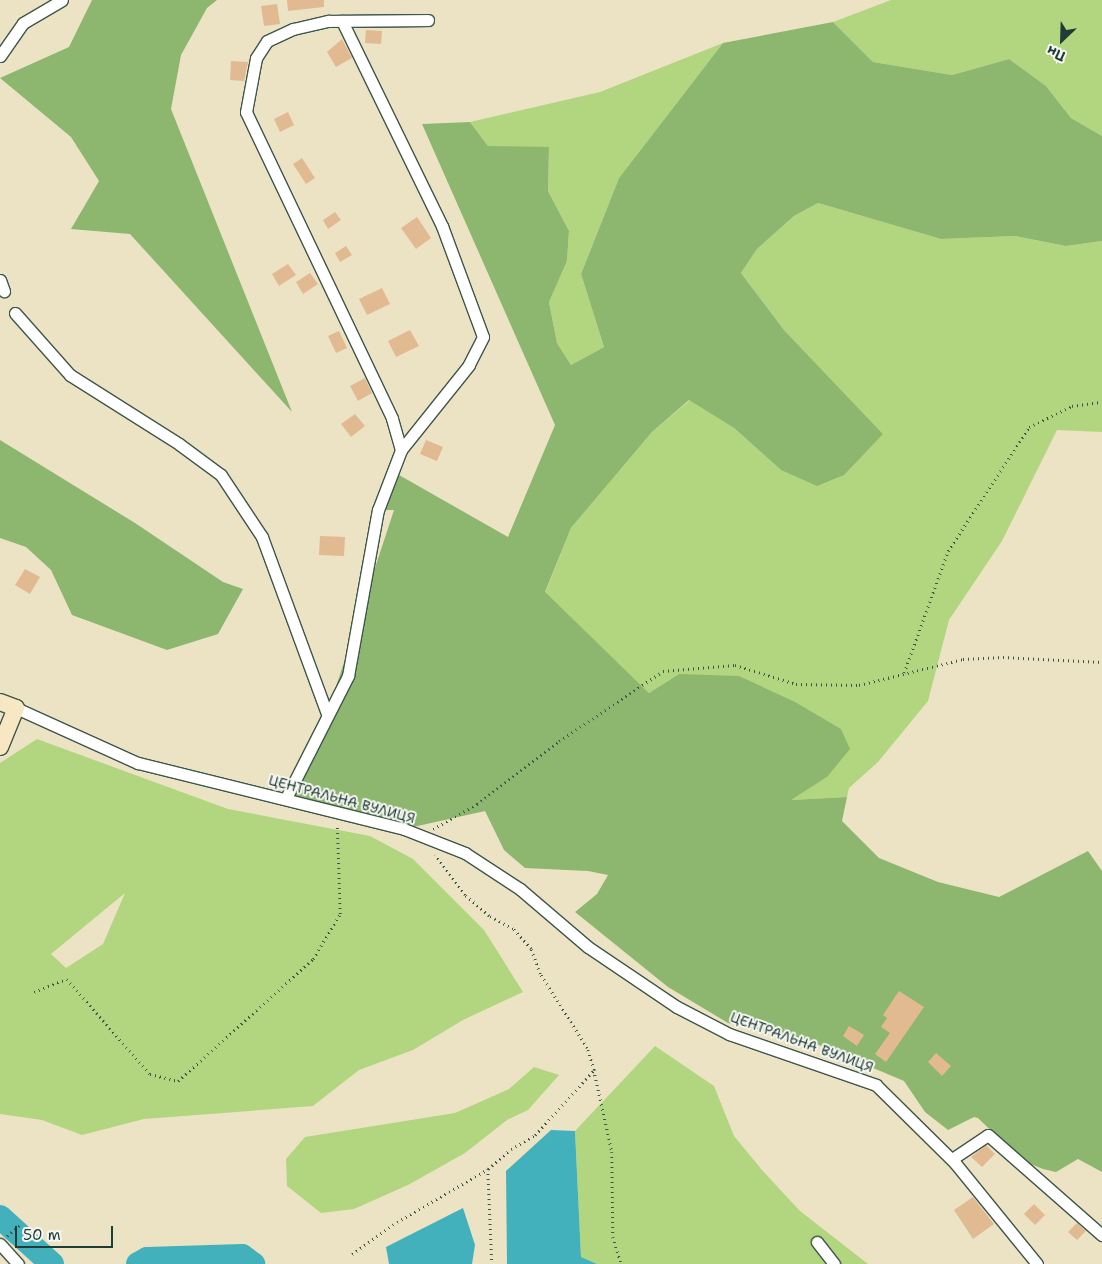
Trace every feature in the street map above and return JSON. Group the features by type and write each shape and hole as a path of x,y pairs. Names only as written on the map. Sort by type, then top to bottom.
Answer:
{"street":[{"path":"0,56 23,23 62,0"},
{"path":"401,450 392,418 246,112 256,58 267,41 294,28 342,21 428,20"},
{"path":"286,798 327,714 348,676 378,510 401,450 469,365 484,337 442,226 342,21"},
{"path":"15,313 70,374 179,444 221,475 262,538 327,714"},
{"path":"0,702 16,708 0,747"},
{"name":"ЦЕНТРАЛЬНА ВУЛИЦЯ","path":"16,708 138,763 286,798 337,813 404,829 465,853 520,889 588,947 677,1007 729,1034 876,1084 952,1159 1037,1264"},
{"path":"952,1159 988,1134 1102,1235"},
{"path":"817,1242 834,1264"},
{"path":"0,1244 18,1264"}],"path":[{"path":"904,673 948,551 1029,427 1072,406 1102,402"},
{"path":"620,1264 613,1237 612,1152 594,1070 586,1048 540,974 530,949 513,928 488,916 465,895 420,836 477,804 560,741 663,671 735,664 796,684 860,686 963,659 1102,662"},
{"path":"34,992 67,979 150,1074 178,1081 313,959 340,914 337,813"},
{"path":"352,1254 397,1222 488,1169 511,1149 535,1135 594,1070"},
{"path":"488,1169 492,1264"},
{"path":"8,1235 21,1224"}],"green space":[{"path":"92,0 217,0 207,8 181,55 171,109 292,412 130,234 71,229 99,181 71,137 0,78 69,47"},
{"path":"891,0 1102,0 1102,136 1071,118 1046,86 1009,59 952,75 873,62 833,22"},
{"path":"833,22 873,62 952,75 1009,59 1046,86 1071,118 1102,136 1102,241 1066,246 1015,236 941,239 818,203 794,216 757,249 741,273 784,330 883,434 844,475 817,486 781,470 734,428 689,400 652,432 571,528 545,592 649,693 679,674 739,676 795,702 841,729 850,749 827,777 791,800 847,797 842,821 879,858 938,882 999,897 1088,851 1102,871 1102,1172 1078,1159 1056,1172 1043,1169 1021,1160 978,1118 974,1117 948,1130 925,1112 904,1081 807,1040 728,1023 668,987 575,912 597,894 608,875 588,871 525,868 504,850 485,811 404,829 286,798 327,714 394,510 378,510 392,471 508,537 555,425 422,124 470,122 488,146 549,147 548,191 569,231 567,261 549,302 557,343 571,365 604,347 581,274 619,178 723,43"},
{"path":"723,43 619,178 581,274 604,347 571,365 557,343 549,302 567,261 569,231 548,191 549,148 488,146 470,122 600,92"},
{"path":"818,203 941,239 1015,236 1066,246 1102,241 1102,432 1057,430 1002,541 949,620 928,701 878,762 849,788 847,797 790,800 827,777 679,674 649,693 545,593 571,528 652,432 690,400 734,428 781,470 883,434 784,330 741,273 757,249 794,216"},
{"path":"0,440 135,523 223,582 243,589 218,634 167,650 72,615 51,570 26,547 0,538"},
{"path":"37,739 228,809 370,836 413,859 484,930 523,992 463,1020 413,1050 359,1070 313,1106 144,1119 82,1135 42,1120 0,1114 0,763","holes":["125,893 103,944 66,968 51,954"]},
{"path":"655,1046 714,1086 734,1136 762,1170 800,1211 868,1264 597,1264 581,1257 575,1131"},
{"path":"534,1067 559,1075 528,1110 507,1120 465,1153 408,1185 354,1209 321,1213 287,1186 286,1159 305,1137 455,1113 509,1089"}],"water":[{"path":"551,1130 575,1131 581,1257 597,1264 507,1264 506,1171"},
{"path":"463,1208 475,1245 472,1264 389,1264 386,1247"}],"building":[{"path":"287,0 324,0 324,7 288,11"},
{"path":"277,4 280,24 264,26 261,6"},
{"path":"366,30 382,31 381,44 365,43"},
{"path":"342,39 352,58 336,67 327,52"},
{"path":"231,61 248,62 244,81 230,80"},
{"path":"288,112 294,125 280,132 274,119"},
{"path":"302,158 315,178 306,184 293,164"},
{"path":"335,212 341,220 328,229 323,220"},
{"path":"417,217 431,238 416,249 401,228"},
{"path":"346,246 352,255 340,262 335,253"},
{"path":"288,264 296,275 279,286 272,274"},
{"path":"310,273 318,284 303,294 296,282"},
{"path":"382,288 390,304 367,315 359,299"},
{"path":"410,330 419,346 396,357 388,341"},
{"path":"339,331 347,348 336,353 328,336"},
{"path":"365,378 372,393 358,401 350,386"},
{"path":"355,414 365,426 351,437 341,424"},
{"path":"426,440 443,447 437,461 420,454"},
{"path":"320,536 345,537 344,556 319,555"},
{"path":"25,569 40,577 30,594 15,585"},
{"path":"899,991 924,1007 886,1062 875,1054 890,1033 881,1027 887,1018 883,1015"},
{"path":"849,1026 864,1035 857,1046 843,1036"},
{"path":"936,1053 951,1066 942,1076 928,1062"},
{"path":"986,1145 995,1154 982,1167 971,1157"},
{"path":"973,1197 994,1224 973,1239 954,1210"},
{"path":"1034,1204 1045,1215 1035,1225 1024,1214"},
{"path":"1077,1223 1086,1231 1077,1240 1068,1232"}],"waterway":[{"path":"0,1217 52,1264"},
{"path":"138,1264 147,1259 242,1256 253,1264"}]}
